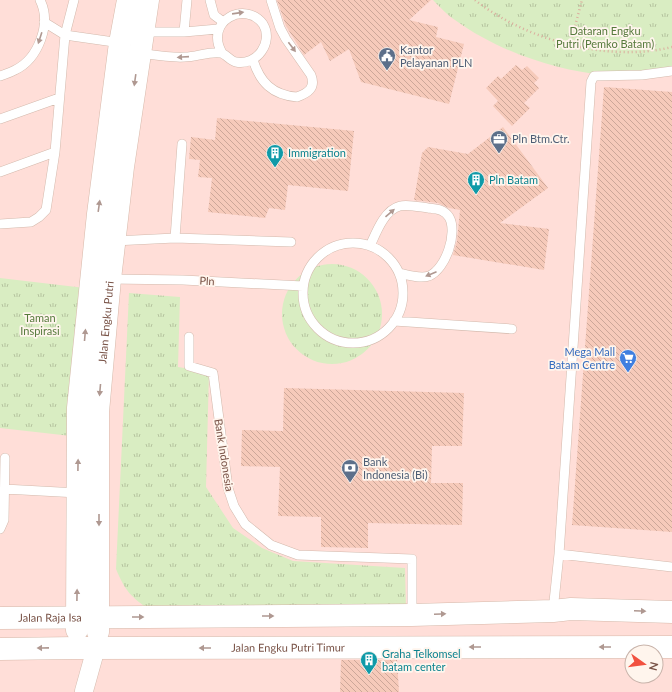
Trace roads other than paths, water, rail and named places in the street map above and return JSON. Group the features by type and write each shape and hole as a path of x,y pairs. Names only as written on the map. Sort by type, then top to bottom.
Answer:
{"main road":[{"name":"Jalan Engku Putri","path":"87,648 99,617 98,412 110,279 135,44 128,0"},
{"name":"Jalan Engku Putri","path":"87,648 76,617 79,401 98,214 135,44 148,0"},
{"path":"99,617 412,614 553,611 571,609 672,612"},
{"name":"Jalan Raja Isa","path":"0,618 99,617"},
{"name":"Jalan Engku Putri Timur","path":"87,648 672,647"},
{"path":"0,649 87,648"}],"street":[{"path":"84,692 87,648"}],"lane":[{"path":"0,76 16,70 30,57 40,40 44,22 40,0"},
{"path":"0,224 31,222 46,210 55,152 65,34 74,0"},
{"path":"184,32 186,0"},
{"path":"253,60 261,80 270,88 297,97 311,89 314,82 280,28 271,0"},
{"path":"135,44 220,25 236,13 244,12 251,14 261,22 266,32 264,48 253,60 236,62 222,53 217,42 220,25 214,15 211,4"},
{"path":"44,22 65,34 135,44 174,58 222,53"},
{"path":"553,611 560,554 592,80 594,76 642,75 672,71"},
{"path":"0,119 59,98"},
{"path":"175,238 182,144"},
{"path":"0,172 55,152"},
{"path":"370,246 388,214 400,206 440,209 449,217 452,229 450,245 445,261 437,271 428,276 418,277 399,273"},
{"path":"114,241 175,238 291,242"},
{"path":"347,243 363,243 370,246 378,249 391,259 399,273 403,289 401,306 394,321 383,333 368,341 351,343 335,340 320,331 310,318 304,302 303,286 308,270 318,257 331,248 347,243"},
{"name":"Pln","path":"110,279 183,280 303,286"},
{"path":"394,321 512,329"},
{"name":"Bank Indonesia","path":"189,337 189,366 213,373 228,488 234,506 245,524 271,545 298,556 412,559 412,614"},
{"path":"0,529 4,520 5,458"},
{"path":"4,489 78,493"},
{"path":"560,554 672,566"}],"place":[{"name":"Kantor Pelayanan PLN","path":"387,71"},
{"name":"Pln Btm.Ctr.","path":"499,154"},
{"name":"Immigration","path":"275,168"},
{"name":"Pln Batam","path":"476,195"},
{"name":"Mega Mall Batam Centre","path":"628,373"},
{"name":"Bank Indonesia (Bi)","path":"350,483"},
{"name":"Graha Telkomsel batam center","path":"369,675"}],"park label":[{"name":"Dataran Engku Putri (Pemko Batam)","path":"605,37"},
{"name":"Taman Inspirasi","path":"40,324"}]}
